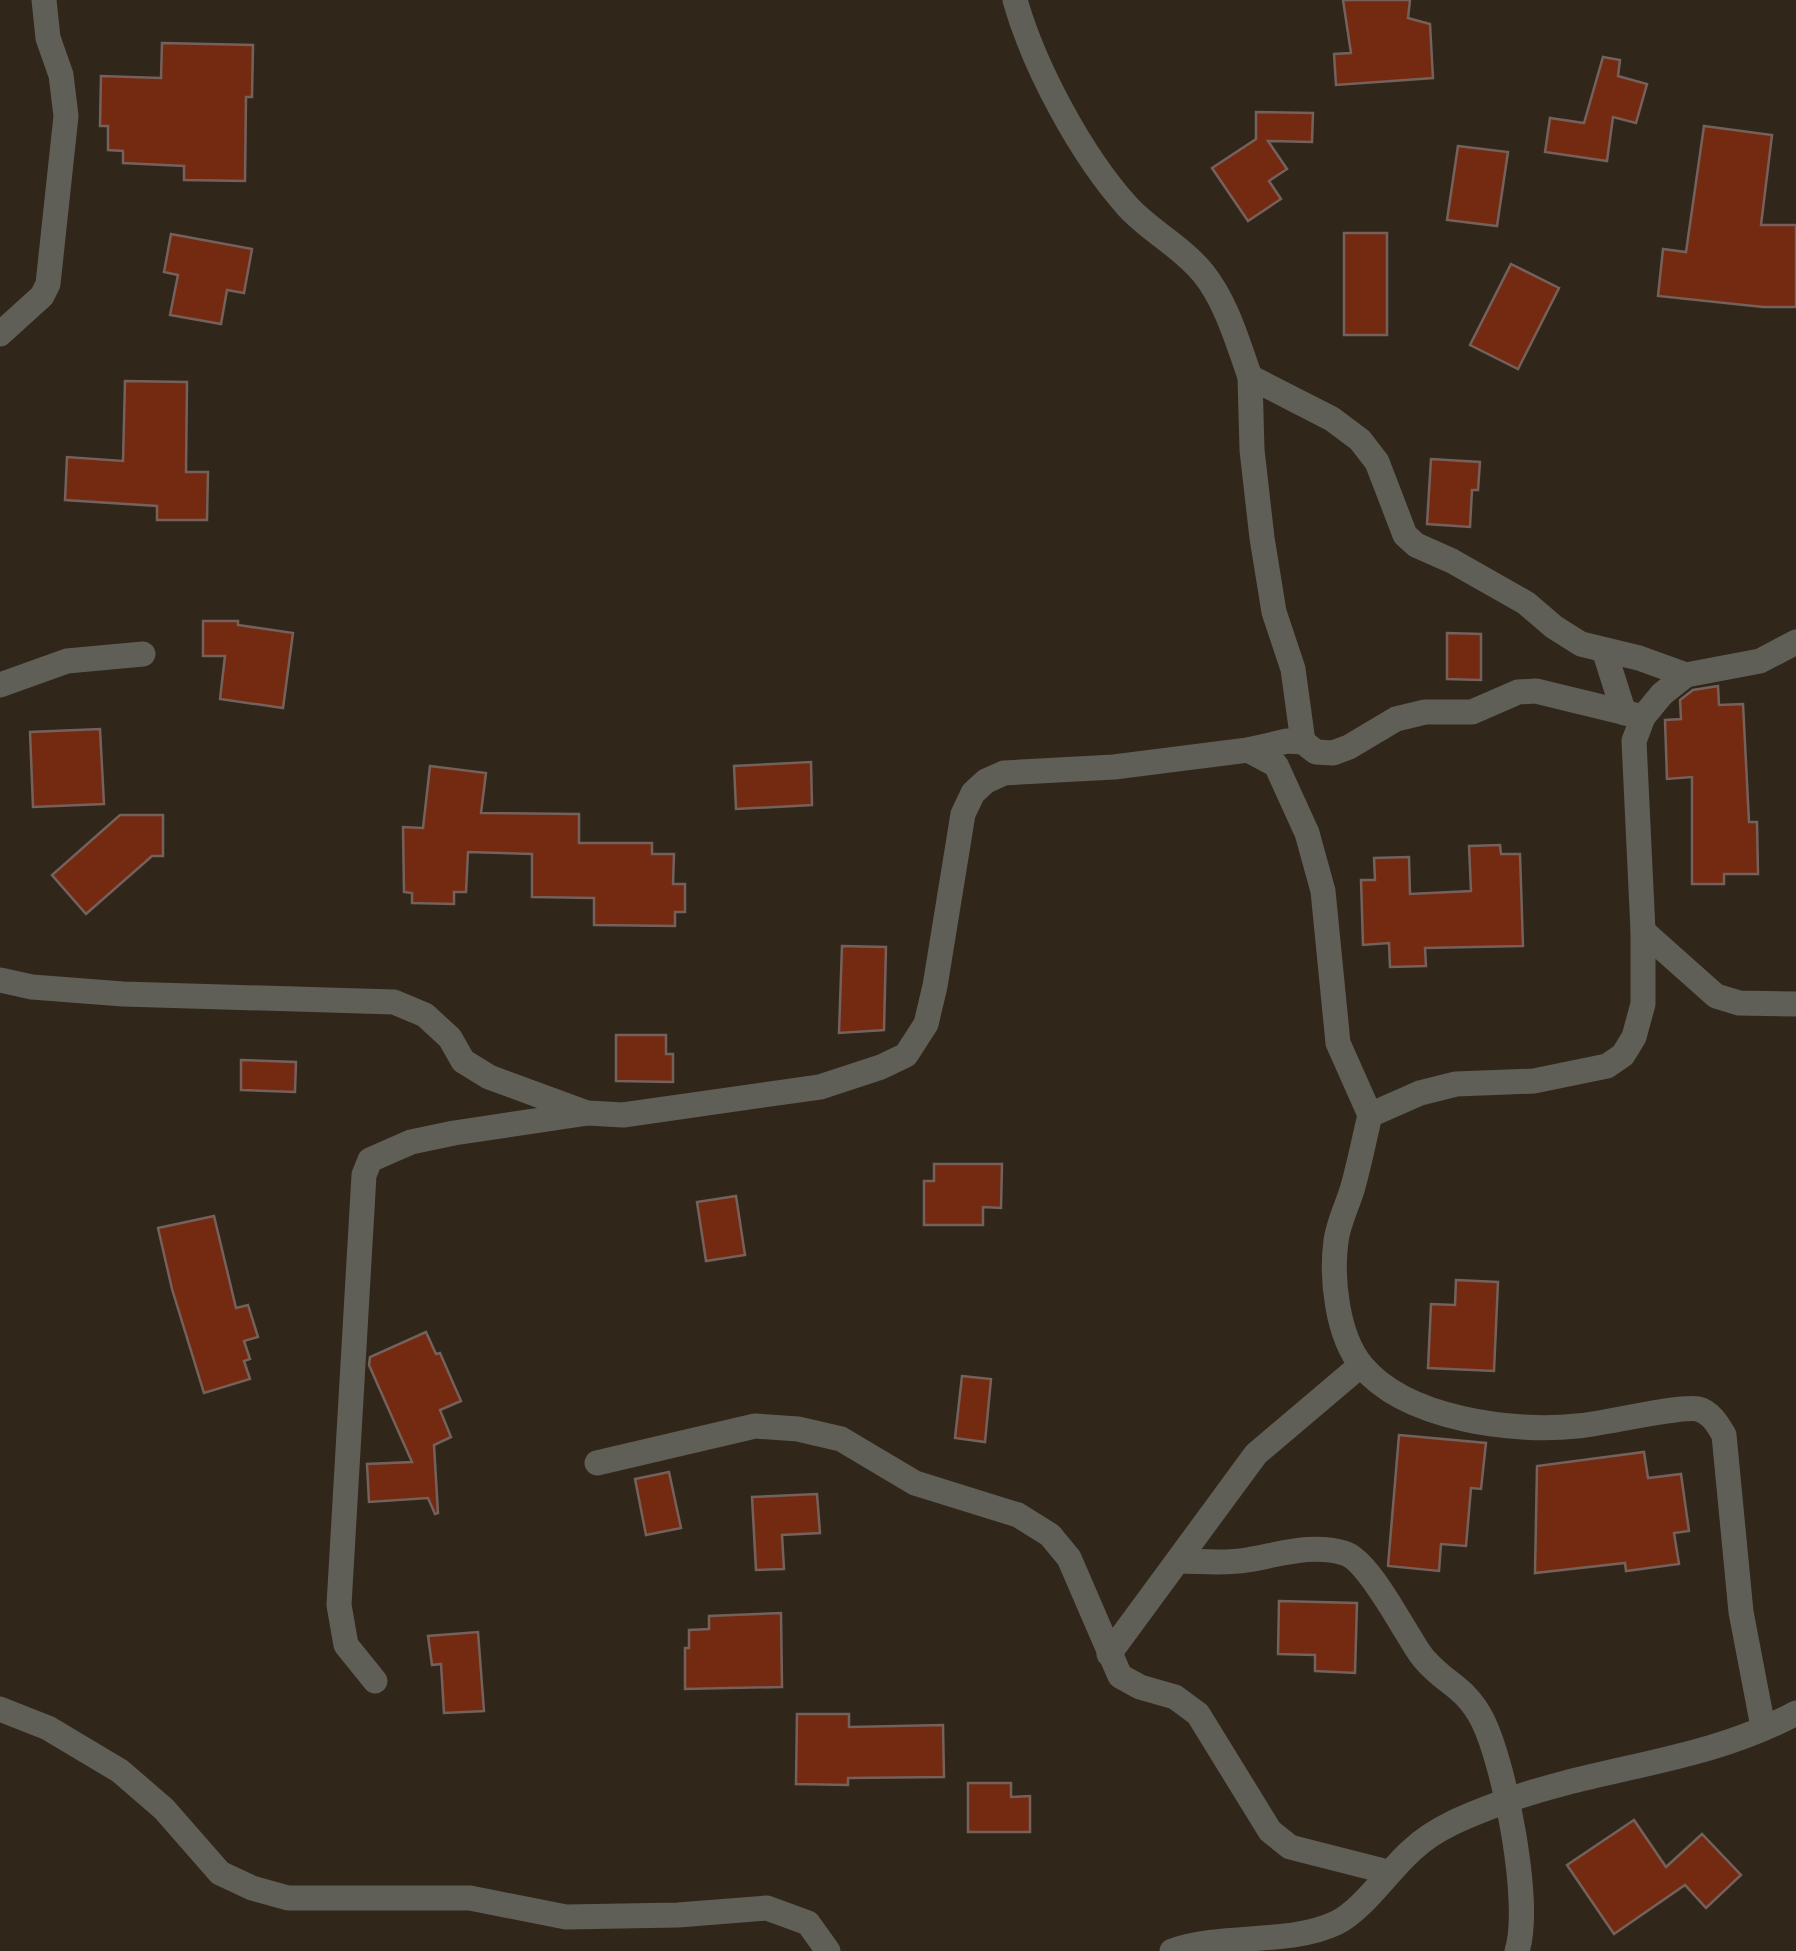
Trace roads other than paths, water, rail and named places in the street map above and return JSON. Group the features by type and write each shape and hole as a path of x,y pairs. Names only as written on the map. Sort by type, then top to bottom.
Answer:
{"street":[{"path":"0,334 42,296 48,284 66,116 61,75 48,38 44,0"},
{"path":"1015,0 1027,42 1097,166 1129,208 1203,273 1222,306 1250,377 1252,450 1262,538 1274,612 1293,669 1303,742"},
{"path":"1250,377 1332,419 1360,440 1377,462 1405,535 1416,545 1526,603 1554,628 1581,644 1686,675"},
{"path":"1634,715 1686,675 1760,661 1796,642"},
{"path":"1370,1115 1456,1084 1534,1082 1607,1066 1623,1055 1634,1037 1643,1004 1643,931 1634,715 1604,650"},
{"path":"0,685 67,661 143,654"},
{"path":"375,1680 346,1646 339,1605 364,1174 370,1160 411,1142 588,1114 623,1115 820,1088 881,1068 906,1055 926,1024 945,938 963,814 973,793 986,781 1004,773 1114,767 1248,750 1287,741 1303,742 1316,752 1334,753 1396,720 1425,712 1472,712 1518,692 1536,691 1634,715"},
{"path":"1248,750 1276,766 1307,833 1323,891 1338,1043 1370,1115 1354,1185 1336,1239 1336,1296 1347,1336 1361,1365 1383,1384 1417,1403 1482,1424 1528,1429 1571,1427 1683,1409 1700,1410 1715,1420 1724,1436 1741,1612 1762,1726"},
{"path":"1643,931 1716,996 1739,1003 1796,1004"},
{"path":"0,980 32,987 123,994 394,1002 425,1015 450,1038 463,1061 489,1076 588,1114"},
{"path":"1110,1654 1256,1454 1361,1365"},
{"path":"597,1463 755,1426 798,1430 841,1439 915,1483 1018,1515 1050,1535 1069,1558 1120,1676 1140,1687 1174,1697 1198,1714 1270,1831 1290,1847 1388,1872"},
{"path":"1178,1561 1244,1561 1292,1550 1349,1554 1366,1570 1426,1662 1461,1688 1483,1722 1508,1800 1523,1896 1523,1932 1517,1951"},
{"path":"0,1710 48,1728 120,1771 164,1810 220,1873 252,1888 288,1898 470,1898 566,1916 678,1915 767,1908 808,1923 828,1951"},
{"path":"1172,1951 1223,1939 1321,1929 1340,1922 1416,1846 1444,1827 1508,1800 1692,1756 1796,1713"}]}
